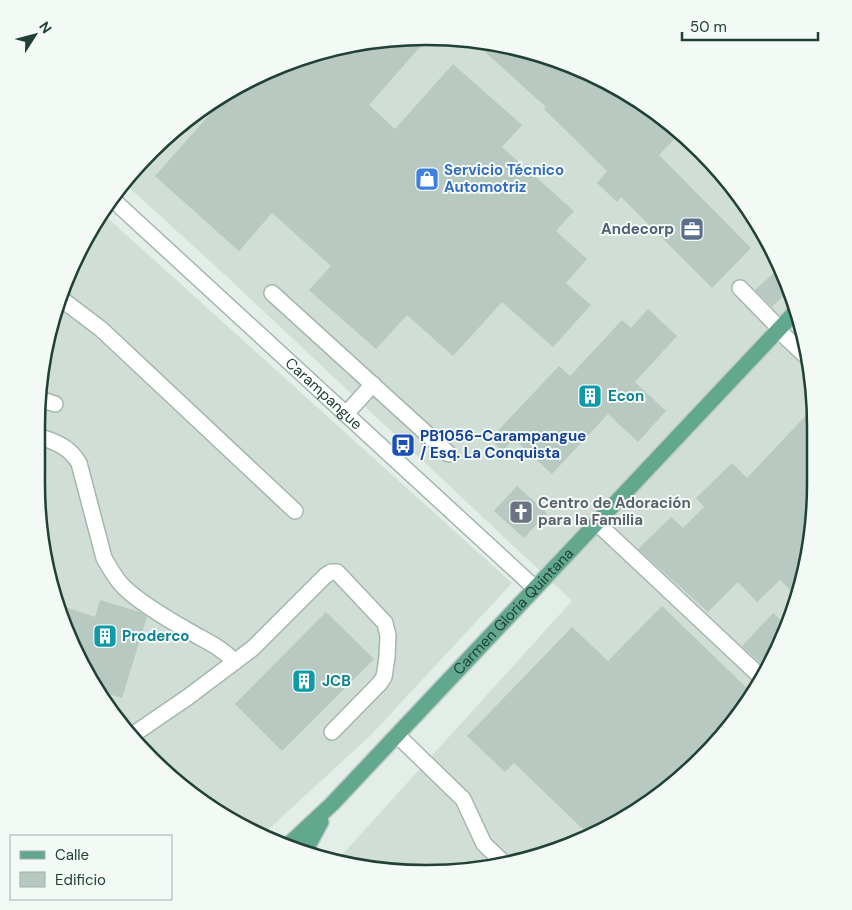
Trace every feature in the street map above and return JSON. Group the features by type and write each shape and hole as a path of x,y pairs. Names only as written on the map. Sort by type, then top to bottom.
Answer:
{"main road":[{"name":"Carmen Gloria Quintana","path":"293,841 332,804 397,736 791,317"},
{"name":"Carmen Gloria Quintana","path":"307,846 332,804"}],"street":[{"name":"Carampangue","path":"117,203 535,588"},
{"path":"740,288 799,350"},
{"path":"272,293 449,454"},
{"path":"66,302 101,329 295,511"},
{"path":"346,414 373,384"},
{"path":"45,439 64,446 79,463 104,558 122,584 144,602 221,648 236,662"},
{"path":"597,523 757,673"},
{"path":"137,732 236,662 253,648 324,576 331,572 337,572 385,624 388,636 388,650 384,677 380,683 332,732"},
{"path":"397,736 463,799 484,844 499,858"}],"shaded area":[{"path":"426,45 476,48 525,58 572,74 616,96 658,124 695,157 743,214 768,257 787,304 800,352 804,376 807,426 807,484 804,534 800,558 787,606 778,630 768,653 743,696 695,753 658,786 616,814 572,836 525,852 476,862 426,865 376,862 341,855 572,601 225,275 129,188 175,140 214,109 257,84 327,58 376,48"},
{"path":"107,217 512,583 371,735 267,830 214,801 157,753 109,696 84,653 58,583 48,534 45,484 46,401 52,352 65,304 84,257"}],"building":[{"name":"Servicio Técnico Automotriz","path":"422,45 369,105 395,129 453,64 522,125 502,147 574,211 556,231 587,259 566,283 591,305 553,347 502,302 453,356 407,315 376,349 309,290 331,266 272,213 239,251 155,176 215,108 257,84 304,65 352,52 376,48"},
{"path":"482,49 525,58 572,74 595,84 638,109 675,138 659,155 751,248 712,288 621,197 617,202 597,183 607,171 544,109 546,107"},
{"path":"775,272 784,295 772,307 755,290"},
{"name":"Econ","path":"648,309 677,336 635,382 666,411 638,442 608,414 552,474 514,439 503,451 490,439 559,366 570,376 622,320 631,328"},
{"path":"807,415 807,484 804,534 791,591 780,580 757,602 738,582 708,612 638,549 671,517 683,528 704,507 696,498 732,463 747,478"},
{"name":"Centro de Adoración para la Familia","path":"517,486 547,513 524,538 494,511"},
{"name":"Proderco","path":"100,600 140,612 147,617 122,698 108,694 84,653 65,607 95,617"},
{"path":"662,606 747,689 712,735 677,770 638,801 584,831 514,763 505,772 467,736 572,627 608,661"},
{"name":"JCB","path":"326,612 374,659 282,751 235,704"},
{"path":"773,613 781,621 762,664 742,646"}],"place":[{"name":"Servicio Técnico Automotriz","path":"427,179"},
{"name":"Andecorp","path":"692,229"},
{"name":"Econ","path":"590,396"},
{"name":"PB1056-Carampangue / Esq. La Conquista","path":"403,445"},
{"name":"Centro de Adoración para la Familia","path":"521,512"},
{"name":"Proderco","path":"105,636"},
{"name":"JCB","path":"304,681"}]}
